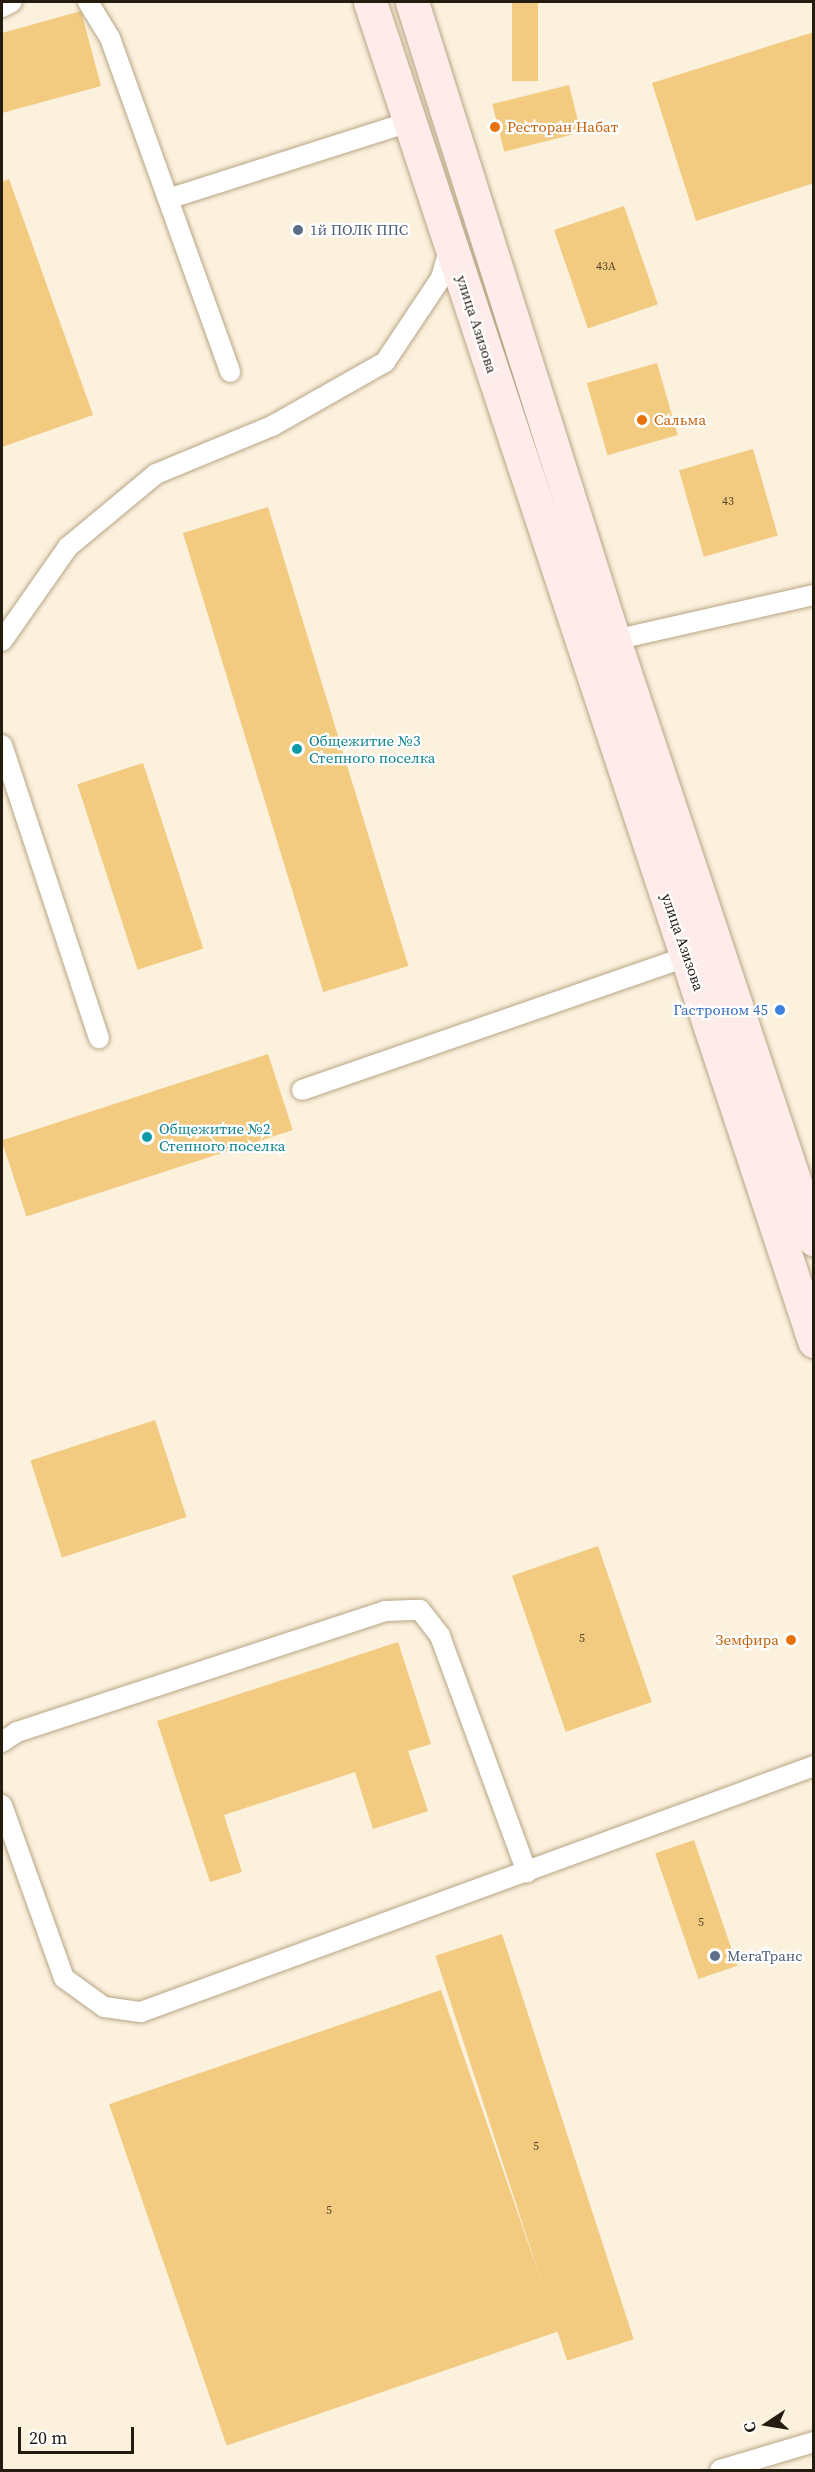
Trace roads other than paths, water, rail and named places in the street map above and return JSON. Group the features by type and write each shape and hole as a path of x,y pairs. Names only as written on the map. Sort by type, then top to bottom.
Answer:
{"main road":[{"name":"улица Азизова","path":"370,2 582,648 689,956 813,1341"},
{"name":"улица Азизова","path":"412,2 614,640 813,1239"}],"lane":[{"path":"2,7 12,2"},
{"path":"88,2 110,38 230,372"},
{"path":"168,199 409,122"},
{"path":"2,641 69,548 156,474 272,426 385,362 441,278 451,244"},
{"path":"582,648 813,595"},
{"path":"2,745 99,1038"},
{"path":"303,1089 689,956"},
{"path":"2,1742 17,1732 385,1611 420,1610 440,1636 527,1873"},
{"path":"2,1805 64,1978 104,2007 141,2012 527,1873 813,1766"},
{"path":"720,2470 813,2442"}],"place":[{"name":"Ресторан Набат","path":"495,127"},
{"name":"1й ПОЛК ППС","path":"298,230"},
{"name":"Сальма","path":"642,420"},
{"name":"Общежитие №3 Степного поселка","path":"297,749"},
{"name":"Гастроном 45","path":"780,1010"},
{"name":"Общежитие №2 Степного поселка","path":"147,1137"},
{"name":"Земфира","path":"791,1640"},
{"name":"МегаТранс","path":"715,1956"}]}
